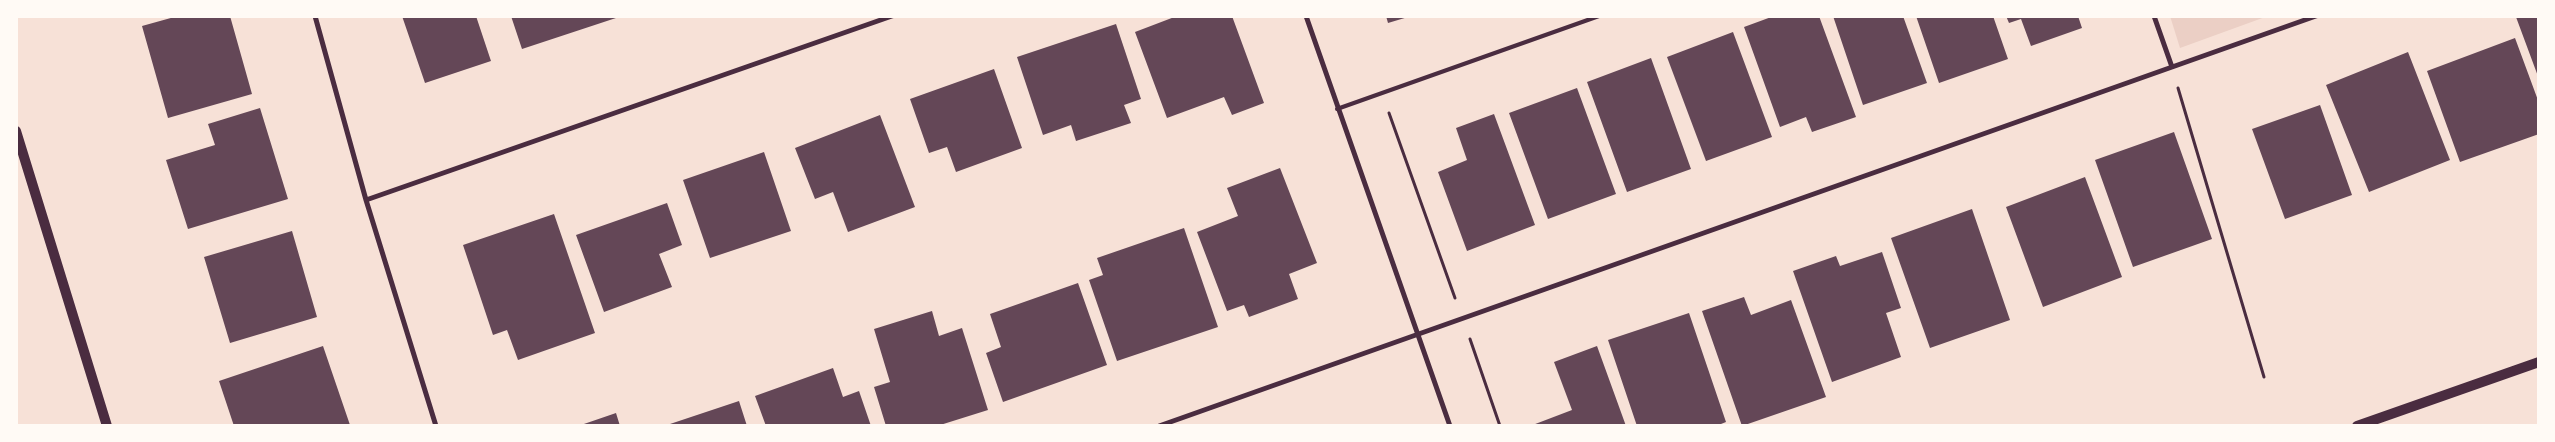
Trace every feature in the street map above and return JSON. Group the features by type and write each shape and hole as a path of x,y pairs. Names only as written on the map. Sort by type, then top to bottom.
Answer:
{"main road":[{"path":"16,131 107,426"},
{"path":"2357,426 2539,362"}],"street":[{"path":"315,16 366,200 436,426"},
{"path":"366,200 892,16"},
{"path":"1306,16 1337,110 1450,426"},
{"path":"2154,16 2172,67"},
{"path":"1159,426 2316,16"}],"lane":[{"path":"1337,110 1599,16"}],"path":[{"path":"2172,67 2264,377"},
{"path":"1382,93 1500,426"}],"shaded area":[{"path":"2170,16 2268,16 2180,48"}],"building":[{"path":"178,16 230,16 252,94 168,118 142,26"},
{"path":"402,16 476,16 491,61 425,83"},
{"path":"511,16 619,16 619,17 522,49"},
{"path":"1177,16 1232,16 1264,103 1232,115 1224,97 1167,118 1135,32"},
{"path":"1386,16 1408,16 1408,17 1388,23"},
{"path":"1774,16 1819,16 1856,117 1812,132 1806,117 1780,127 1744,27"},
{"path":"1833,16 1903,16 1927,83 1863,105"},
{"path":"1916,16 1993,16 2008,59 1939,83"},
{"path":"2006,16 2078,16 2082,28 2031,46 2021,19 2009,23"},
{"path":"2539,16 2539,79 2516,17"},
{"path":"1116,24 1141,99 1124,105 1131,123 1076,141 1071,125 1043,135 1017,57"},
{"path":"1733,32 1772,137 1706,161 1667,57"},
{"path":"2515,38 2539,103 2539,134 2460,162 2427,71"},
{"path":"2408,52 2450,160 2369,192 2326,85"},
{"path":"1651,58 1691,169 1627,192 1587,82"},
{"path":"994,69 1022,148 956,172 947,147 929,153 910,99"},
{"path":"1577,88 1616,194 1548,219 1509,113"},
{"path":"2320,105 2352,195 2285,219 2252,129"},
{"path":"260,108 288,199 188,229 166,160 215,145 208,124"},
{"path":"1494,114 1535,225 1467,251 1438,172 1467,160 1456,128"},
{"path":"880,115 915,207 848,232 833,192 815,199 795,148"},
{"path":"2174,132 2212,239 2133,267 2095,160"},
{"path":"764,152 791,231 710,258 683,180"},
{"path":"1280,168 1317,263 1289,274 1298,299 1249,317 1244,305 1227,311 1197,232 1238,216 1227,188"},
{"path":"2085,177 2122,277 2043,307 2006,207"},
{"path":"667,203 682,245 659,254 672,287 604,312 576,235"},
{"path":"1972,209 2010,320 1930,348 1891,238"},
{"path":"554,214 595,333 518,360 507,330 493,335 463,245"},
{"path":"1184,228 1218,327 1117,361 1089,280 1103,275 1097,258"},
{"path":"292,231 317,317 230,343 204,257"},
{"path":"1882,252 1901,308 1886,313 1901,357 1832,382 1793,271 1836,256 1840,266"},
{"path":"1078,283 1107,365 1003,402 986,353 1001,347 990,314"},
{"path":"1744,297 1751,315 1791,300 1826,397 1742,426 1702,311"},
{"path":"932,311 939,336 962,328 988,410 937,426 886,426 874,387 890,382 874,329"},
{"path":"1689,313 1726,422 1716,426 1637,426 1608,340"},
{"path":"323,346 350,425 234,426 219,381"},
{"path":"1597,346 1626,426 1530,426 1572,410 1554,362"},
{"path":"833,368 843,397 859,391 871,426 766,426 755,396"},
{"path":"739,401 747,426 667,426 667,425"},
{"path":"616,413 620,426 581,426 581,425"}]}
